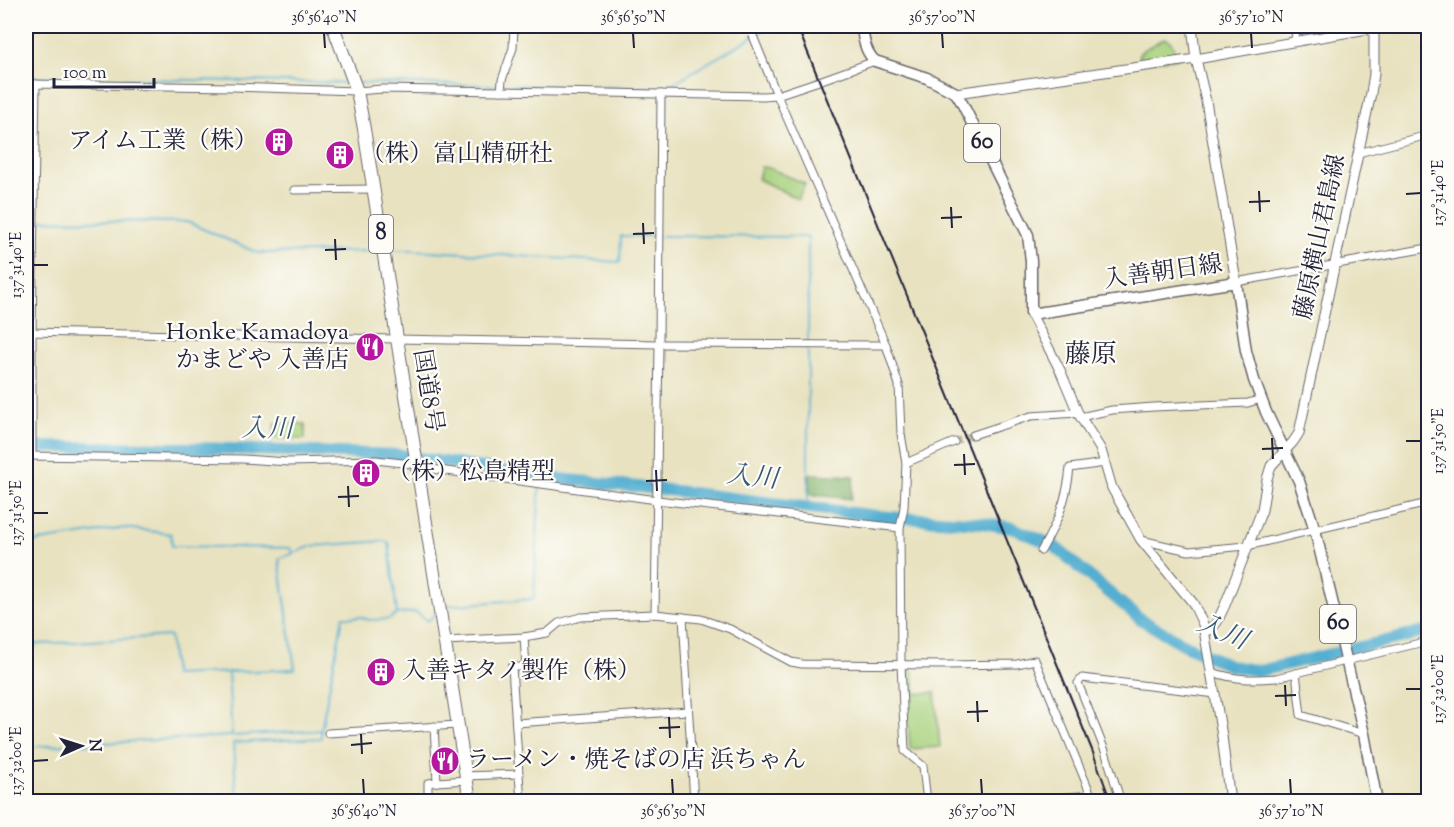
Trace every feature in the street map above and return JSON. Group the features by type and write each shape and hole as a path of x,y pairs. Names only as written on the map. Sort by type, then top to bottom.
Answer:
{"highway":[{"name":"国道8号","path":"333,26 357,91 470,801"}],"main road":[{"path":"862,26 866,48 875,61"},
{"name":"60","path":"875,61 927,78 956,93 1028,236 1031,261 1031,314"},
{"name":"入善朝日線","path":"1031,314 1236,282 1246,351 1261,399 1299,481 1315,530 1364,734 1377,801"}],"street":[{"path":"501,91 502,80 513,48 514,26"},
{"path":"749,26 886,345 899,385 901,434 906,463 904,507 900,528 901,664 905,751 923,766 927,801"},
{"path":"1192,26 1236,282 1428,248"},
{"path":"1295,41 1296,26"},
{"path":"956,93 1196,59 1373,27 1391,26"},
{"name":"藤原横山君島線","path":"1204,632 1210,630 1217,622 1262,510 1271,466 1299,433 1374,74 1373,27"},
{"path":"26,84 763,96 816,82 875,61"},
{"path":"36,84 29,332 32,436 30,455 288,462 376,460 657,500 900,528"},
{"path":"655,614 661,94"},
{"path":"1358,153 1428,135"},
{"path":"294,190 374,189"},
{"path":"1031,314 1060,370 1079,415 1101,450 1112,488 1141,540 1193,603 1203,624 1216,694 1230,801"},
{"path":"29,332 659,344 886,345"},
{"path":"973,435 1031,416 1079,415 1160,406 1248,403 1261,399"},
{"path":"906,463 954,442"},
{"path":"1041,551 1058,520 1064,503 1070,468 1105,463"},
{"path":"1141,540 1189,551 1247,546 1428,502"},
{"path":"445,641 524,637 547,633 559,623 581,617 655,614 701,619 730,629 791,662 802,664 1017,664 1035,660 1093,798 1003,801"},
{"path":"683,616 694,801"},
{"path":"521,801 512,668 526,667 524,637"},
{"path":"1212,670 1225,677 1252,681 1276,678 1428,641"},
{"path":"1296,674 1301,715 1364,734"},
{"path":"1120,801 1105,752 1078,683 1082,678 1216,694"},
{"path":"516,723 688,711"},
{"path":"328,733 458,725"},
{"path":"434,726 437,782"},
{"path":"428,801 428,783 519,774"}],"green space":[{"path":"1164,38 1170,41 1179,58 1142,62 1139,54"},
{"path":"761,167 769,168 805,184 798,199 758,179"},
{"path":"275,423 305,424 305,439 273,438"},
{"path":"810,474 854,476 851,499 809,494"},
{"path":"905,671 913,672 916,694 935,692 940,747 910,749"}],"waterway":[{"path":"358,83 665,88 771,26"},
{"path":"26,77 350,83"},
{"path":"26,220 187,222 258,253 379,251"},
{"path":"388,250 620,262 621,236 657,236"},
{"path":"662,236 808,237 808,506"},
{"name":"入川","path":"26,447 200,448 400,455 540,477 668,490 877,516 983,523 1013,528 1053,545 1140,619 1187,646 1231,666 1259,671 1428,631"},
{"path":"444,606 534,597 540,477"},
{"path":"26,543 125,528 171,534 172,546 290,548 294,553 312,546 385,541 389,543 397,614"},
{"path":"26,645 170,636 174,675 295,669 279,559 294,553"},
{"path":"237,802 233,743 321,738 343,617 361,617 369,620 389,619 397,614 416,612 428,621 436,613"},
{"path":"228,672 232,736 321,730"},
{"path":"26,747 232,736"}],"tunnel":[{"path":"954,442 973,435"}],"railway":[{"path":"797,26 1092,750 1111,802"}],"place":[{"name":"アイム工業（株）","path":"279,142"},
{"name":"（株）富山精研社","path":"340,155"},
{"name":"Honke Kamadoya かまどや 入善店","path":"370,347"},
{"name":"（株）松島精型","path":"366,473"},
{"name":"入善キタノ製作（株）","path":"381,672"},
{"name":"ラーメン・焼そばの店 浜ちゃん","path":"445,761"}],"district":[{"name":"藤原","path":"1091,355"}]}
